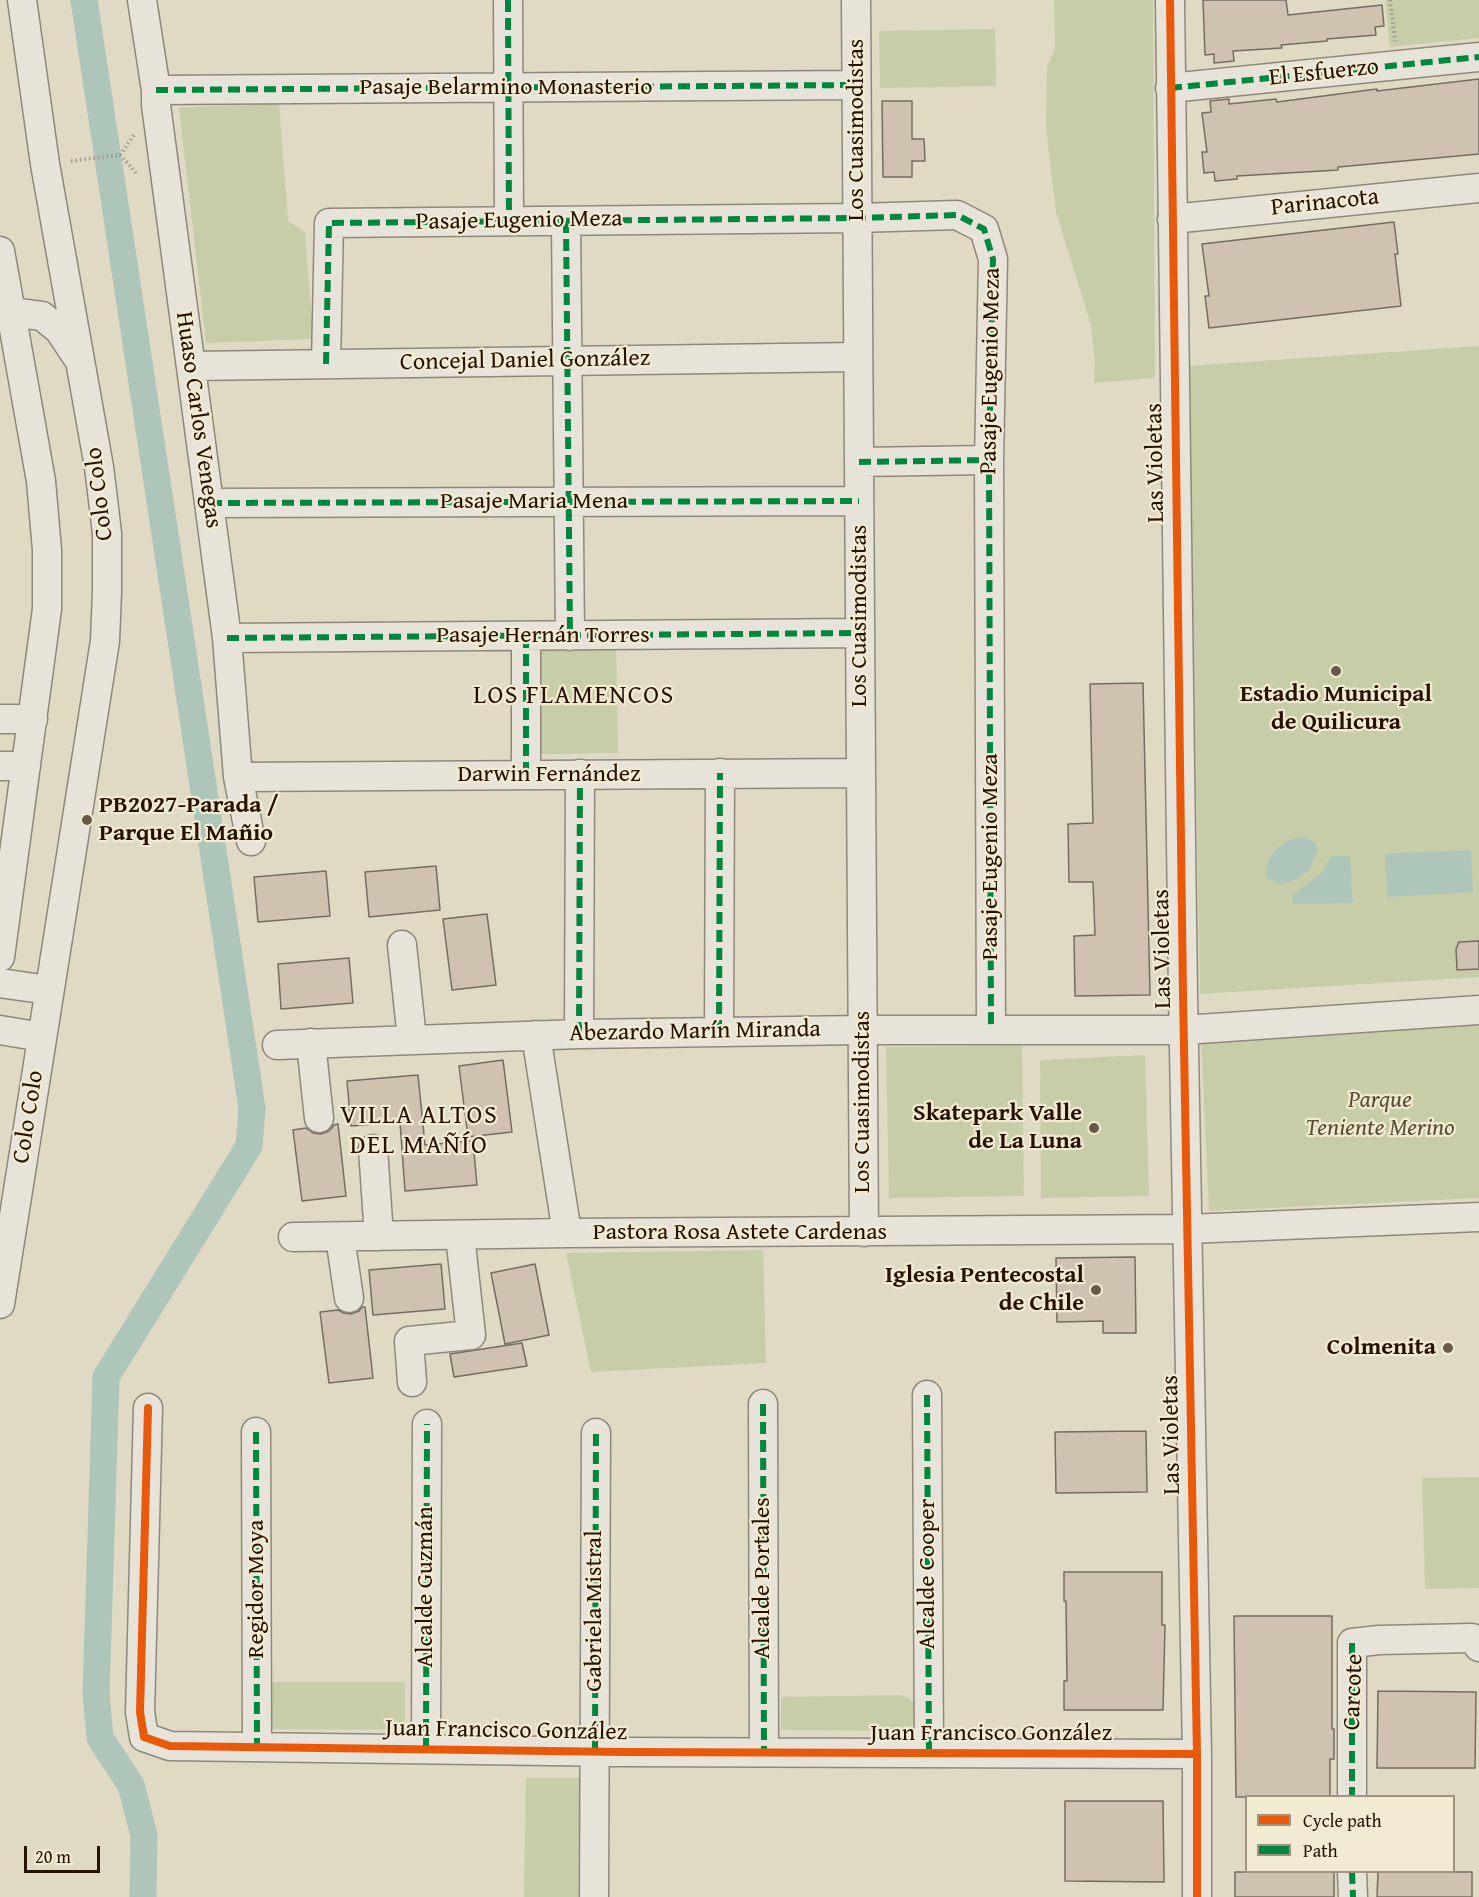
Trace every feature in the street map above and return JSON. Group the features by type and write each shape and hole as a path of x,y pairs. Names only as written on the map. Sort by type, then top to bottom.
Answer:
{"street":[{"name":"Colo Colo","path":"0,1304 105,641 107,533 99,467 45,164 22,0"},
{"name":"Huaso Carlos Venegas","path":"142,0 156,90 156,105 227,638 238,777 251,841"},
{"path":"508,0 509,221"},
{"name":"Los Cuasimodistas","path":"856,0 864,1232"},
{"name":"Las Violetas","path":"1170,0 1184,1030 1197,1754 1197,1897"},
{"name":"El Esfuerzo","path":"1170,88 1479,57"},
{"name":"Pasaje Belarmino Monasterio","path":"156,90 856,86"},
{"name":"Parinacota","path":"1172,219 1479,188"},
{"name":"Pasaje Eugenio Meza","path":"326,364 328,223 857,218 957,214 984,229 993,260 989,459 991,1030"},
{"path":"566,221 570,636"},
{"path":"0,251 5,313 41,481 47,550 47,609 33,719 13,766 0,957"},
{"path":"5,313 42,316 59,330 80,361"},
{"name":"Concejal Daniel González","path":"192,366 858,357"},
{"path":"859,462 989,459"},
{"name":"Pasaje Maria Mena","path":"210,503 859,501"},
{"name":"Pasaje Hernán Torres","path":"227,638 860,633"},
{"path":"526,636 526,775"},
{"path":"0,720 33,719"},
{"name":"Darwin Fernández","path":"238,777 861,773"},
{"path":"579,1034 580,774"},
{"path":"719,1032 720,774"},
{"path":"402,945 412,1039"},
{"path":"0,982 49,990"},
{"name":"Abezardo Marín Miranda","path":"278,1045 579,1034 862,1030 1184,1030 1479,1010"},
{"name":"Colo Colo","path":"0,1030 42,1036"},
{"path":"536,1035 567,1233"},
{"path":"311,1043 319,1118"},
{"path":"374,1149 379,1236"},
{"name":"Pastora Rosa Astete Cardenas","path":"293,1238 567,1233 1188,1229 1479,1217"},
{"path":"412,1382 409,1341 471,1335 459,1235"},
{"path":"340,1237 349,1299"},
{"name":"Alcalde Cooper","path":"927,1395 929,1753"},
{"name":"Alcalde Portales","path":"763,1404 764,1752"},
{"name":"Juan Francisco González","path":"148,1408 140,1712 144,1737 170,1746 595,1752 1197,1754"},
{"name":"Alcalde Guzmán","path":"426,1749 427,1424"},
{"name":"Regidor Moya","path":"256,1432 257,1747"},
{"name":"Gabriela Mistral","path":"594,1897 596,1433"},
{"name":"Carcote","path":"1352,1795 1352,1643 1379,1640 1472,1638 1479,1647"},
{"path":"1353,1873 1353,1897"}],"path":[{"path":"1390,0 1398,66"},
{"path":"80,160 119,155"}],"green space":[{"path":"1054,0 1153,0 1155,378 1094,383 1095,364 1091,325 1056,212 1046,129 1047,67 1055,48"},
{"path":"1385,0 1479,0 1479,38 1390,47"},
{"path":"995,29 996,86 880,88 879,31"},
{"path":"279,102 288,221 305,232 313,339 206,343 179,108"},
{"name":"Estadio Municipal de Quilicura","path":"1479,346 1479,977 1200,994 1188,366"},
{"path":"616,644 618,753 540,754 538,645"},
{"name":"Parque Teniente Merino","path":"1479,1020 1479,1198 1209,1211 1201,1036"},
{"path":"1022,1046 1024,1196 889,1198 886,1047"},
{"name":"Skatepark Valle de La Luna","path":"1145,1055 1149,1196 1041,1198 1040,1060"},
{"path":"763,1250 766,1363 591,1372 566,1253"},
{"path":"1479,1477 1479,1588 1425,1589 1422,1478"},
{"path":"270,1682 405,1682 405,1730 270,1729"},
{"path":"901,1695 909,1698 916,1706 915,1722 908,1731 781,1730 781,1697"},
{"path":"526,1778 580,1778 578,1897 524,1897"}],"shaded area":[{"path":"1305,837 1313,841 1318,849 1309,870 1295,880 1280,884 1267,878 1266,867 1274,851 1289,840"},
{"path":"1471,850 1473,892 1387,897 1385,854"},
{"path":"1331,856 1350,856 1353,903 1293,904 1293,895 1322,873"}],"building":[{"path":"1203,0 1286,0 1288,15 1382,5 1384,26 1375,27 1376,35 1281,45 1282,48 1233,51 1234,61 1214,63 1214,54 1205,55"},
{"path":"1479,79 1479,154 1338,167 1338,170 1237,176 1237,179 1215,181 1214,172 1204,173 1202,152 1207,152 1202,113 1211,112 1210,101 1229,99 1229,104 1276,99 1277,102"},
{"path":"882,101 912,101 912,139 924,139 925,161 912,161 912,177 883,177"},
{"path":"1394,222 1401,306 1209,328 1205,296 1209,296 1202,244"},
{"path":"1143,683 1150,995 1075,996 1074,936 1095,935 1093,882 1069,882 1068,824 1093,823 1090,684"},
{"path":"436,866 440,910 369,917 365,872"},
{"path":"326,871 330,916 258,922 254,877"},
{"path":"487,914 496,985 452,990 443,919"},
{"path":"1479,941 1479,969 1457,970 1456,949 1459,942"},
{"path":"349,958 353,1003 281,1009 278,964"},
{"path":"503,1060 512,1132 468,1137 459,1066"},
{"path":"418,1075 425,1145 473,1141 477,1185 405,1191 400,1122 351,1126 347,1081"},
{"path":"338,1124 346,1196 302,1201 293,1130 306,1128 313,1133 321,1134"},
{"name":"Iglesia Pentecostal de Chile","path":"1135,1257 1136,1333 1103,1333 1103,1321 1057,1322 1056,1258"},
{"path":"441,1264 445,1309 373,1315 369,1270"},
{"path":"535,1264 549,1335 505,1344 491,1273"},
{"path":"365,1307 373,1378 329,1383 320,1312 338,1310 351,1314"},
{"path":"522,1343 527,1366 454,1377 450,1354"},
{"path":"1146,1431 1147,1492 1056,1493 1055,1432"},
{"path":"1064,1572 1162,1572 1162,1625 1165,1625 1163,1710 1064,1710 1064,1681 1067,1681"},
{"path":"1234,1616 1332,1616 1334,1759 1330,1759 1330,1795 1245,1795 1245,1797 1236,1797"},
{"path":"1378,1691 1476,1692 1475,1768 1377,1768"},
{"path":"1065,1801 1163,1801 1164,1882 1065,1881"},
{"path":"1235,1872 1334,1873 1334,1897 1235,1897"},
{"path":"1472,1872 1472,1897 1377,1897 1378,1873"}],"waterway":[{"path":"84,0 252,1108 249,1146 106,1377 96,1694 100,1738 131,1785 144,1835 143,1897"}],"marked path":[{"path":"508,0 509,221"},
{"path":"1170,88 1479,57"},
{"path":"156,90 856,85"},
{"path":"326,364 329,223 957,215 984,229 993,259 989,460 991,1030"},
{"path":"566,221 570,636"},
{"path":"859,462 989,460"},
{"path":"210,503 859,501"},
{"path":"227,638 860,633"},
{"path":"526,636 526,775"},
{"path":"719,1032 720,773"},
{"path":"579,1034 580,774"},
{"path":"927,1395 929,1753"},
{"path":"763,1404 764,1752"},
{"path":"426,1749 427,1424"},
{"path":"256,1432 257,1747"},
{"path":"595,1752 596,1433"},
{"path":"1352,1643 1352,1795"},
{"path":"1352,1873 1353,1897"}],"cycle path":[{"path":"1170,0 1183,994 1197,1754 1197,1897"},
{"path":"148,1408 140,1712 144,1737 170,1746 624,1752 1197,1754"}],"place":[{"name":"Estadio Municipal de Quilicura","path":"1336,671"},
{"name":"PB2027-Parada / Parque El Mañio","path":"87,820"},
{"name":"Skatepark Valle de La Luna","path":"1094,1128"},
{"name":"Iglesia Pentecostal de Chile","path":"1096,1290"},
{"name":"Colmenita","path":"1448,1348"}],"district":[{"name":"LOS FLAMENCOS","path":"574,696"},
{"name":"VILLA ALTOS DEL MAÑÍO","path":"419,1131"}]}
